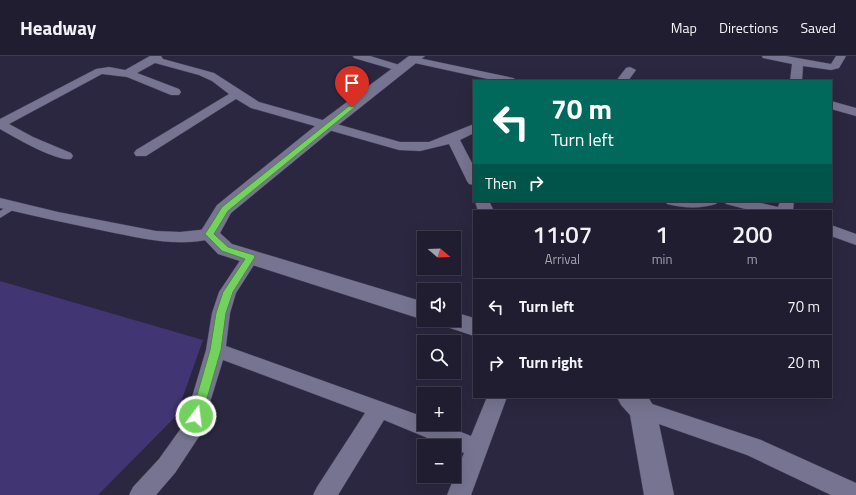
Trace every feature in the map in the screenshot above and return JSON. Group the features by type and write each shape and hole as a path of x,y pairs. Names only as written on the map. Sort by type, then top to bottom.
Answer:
{"main road":[{"path":"412,61 326,126 224,209 210,234 225,249 417,309"},
{"path":"461,323 473,327"},
{"path":"637,404 659,495"}],"street":[{"path":"358,56 412,61 508,80"},
{"path":"767,56 798,63 831,67 834,66 841,56"},
{"path":"126,74 155,57 208,75 235,95 255,105 326,126 414,149 426,148 473,128"},
{"path":"796,80 798,63"},
{"path":"0,124 100,71 114,70 175,92"},
{"path":"623,80 630,70"},
{"path":"141,153 235,95"},
{"path":"832,105 856,112"},
{"path":"0,124 28,140 66,156"},
{"path":"452,137 473,179"},
{"path":"734,202 770,210"},
{"path":"7,205 58,217 156,236 180,237 210,234"},
{"path":"832,230 856,240"},
{"path":"141,495 167,466 193,428 216,350 221,313 228,292 251,257"},
{"path":"216,350 477,448"},
{"path":"458,495 498,398"},
{"path":"637,404 752,447 856,495"},
{"path":"325,495 379,410"}],"lane":[{"path":"0,215 7,205"}],"shaded area":[{"path":"0,281 203,340 176,416 98,495 0,495"}],"route":[{"path":"196,416 206,378 216,350 221,313 228,292 251,257 225,249 210,234 224,209 326,126 352,107"}]}
